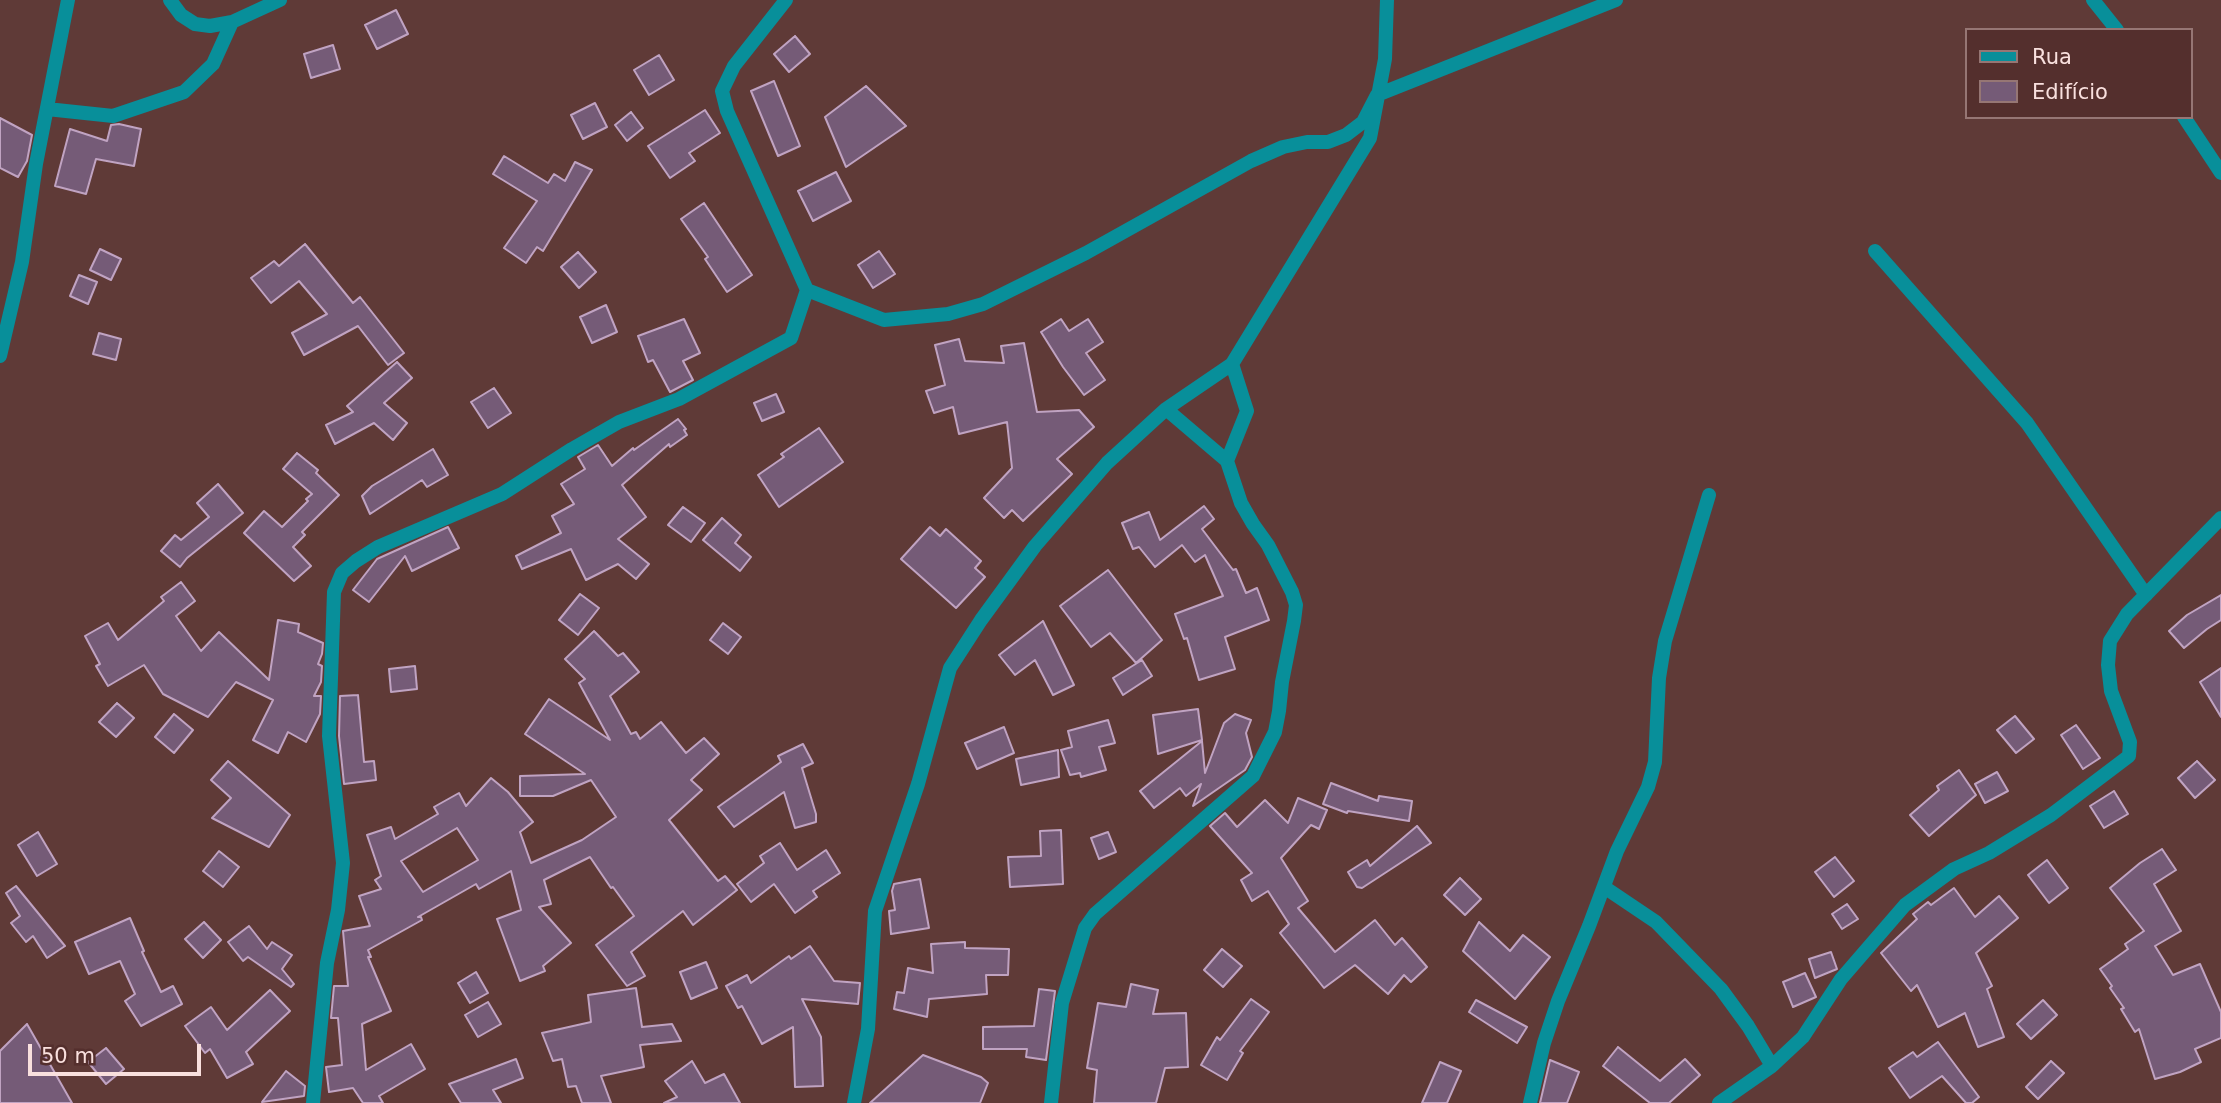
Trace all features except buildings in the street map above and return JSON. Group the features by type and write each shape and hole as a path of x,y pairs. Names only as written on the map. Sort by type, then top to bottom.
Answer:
{"street":[{"path":"0,356 22,262 68,0"},
{"path":"170,0 181,15 195,24 210,26 232,22 280,0"},
{"path":"313,1103 327,963 341,887 341,844 329,736 334,592 342,573 355,561 378,547 502,494 619,422 679,398 791,338 807,290 722,98 724,81 786,0"},
{"path":"854,1103 868,1028 874,911 918,784 950,668 1035,546 1107,463 1166,409 1232,364 1370,138 1385,59 1387,0"},
{"path":"807,290 884,320 948,314 983,304 1086,253 1251,161 1283,147 1307,142 1328,142 1346,135 1363,122 1377,95 1616,0"},
{"path":"2093,0 2115,28"},
{"path":"47,109 113,116 184,92 213,64 232,22"},
{"path":"2185,119 2221,173"},
{"path":"1875,251 2027,423 2146,595"},
{"path":"1227,461 1247,411 1232,364"},
{"path":"1051,1103 1062,1003 1085,928 1094,914 1242,788 1253,776 1275,732 1296,605 1292,592 1268,545 1241,503 1227,461 1166,409"},
{"path":"1530,1103 1544,1043 1558,1001 1616,851 1648,787 1655,762 1658,688 1665,641 1709,495"},
{"path":"1719,1103 1772,1066 1803,1037 1841,979 1905,905 1954,869 1989,853 2051,815 2129,756 2130,742 2111,691 2108,665 2110,640 2127,614 2221,518"},
{"path":"1604,887 1656,922 1721,989 1772,1066"}]}
